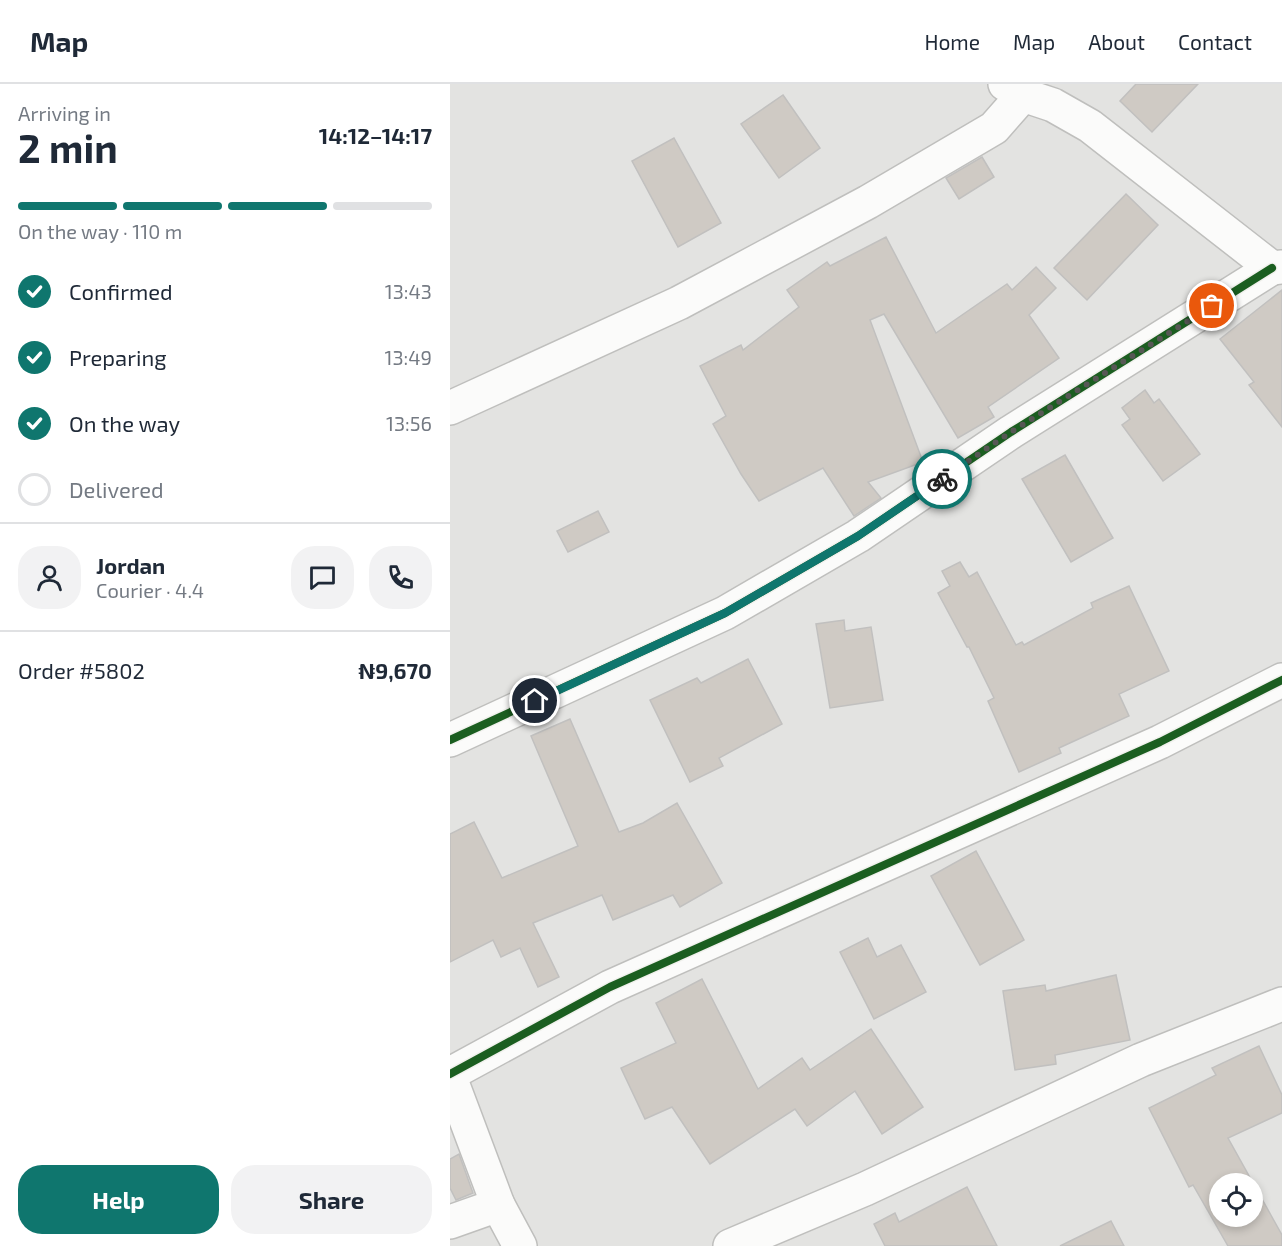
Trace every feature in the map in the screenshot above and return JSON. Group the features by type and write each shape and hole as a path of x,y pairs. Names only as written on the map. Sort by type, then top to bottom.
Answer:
{"street":[{"path":"450,408 679,303 868,202 994,128 1014,90 1053,105 1090,126 1277,268 1011,432 858,536 735,607 450,740"},
{"path":"520,1246 498,1204 450,1076 610,987 1160,742 1282,680"},
{"path":"730,1246 866,1189 1141,1060 1282,1004"},
{"path":"450,1222 498,1204"}],"building":[{"path":"1136,84 1198,84 1152,132 1120,101"},
{"path":"783,95 820,148 779,178 741,124"},
{"path":"674,138 721,223 678,247 632,161"},
{"path":"982,157 994,177 959,199 946,178"},
{"path":"1126,194 1158,225 1087,300 1054,268"},
{"path":"886,237 936,333 1007,284 1012,290 1036,267 1056,288 1029,315 1059,358 988,407 994,417 958,438 884,314 870,320 923,462 868,482 881,498 854,516 823,468 759,501 713,424 726,416 700,366 741,345 743,350 799,307 787,290 827,262 830,266"},
{"path":"1282,290 1282,427 1249,385 1254,382 1220,339"},
{"path":"1145,390 1154,403 1159,399 1200,454 1163,481 1122,425 1130,419 1122,408"},
{"path":"1065,455 1113,538 1071,562 1022,479"},
{"path":"598,511 609,532 568,552 557,531"},
{"path":"960,562 969,577 977,572 1016,645 1022,642 1024,645 1093,608 1091,603 1129,586 1169,671 1119,694 1129,716 1059,748 1061,753 1019,772 988,701 994,698 969,647 938,593 950,586 942,571"},
{"path":"844,620 845,631 871,627 883,700 830,708 816,624"},
{"path":"748,659 782,724 719,758 723,766 690,782 650,700 697,678 701,683"},
{"path":"570,719 619,832 643,823 677,803 722,883 680,907 673,895 613,920 602,895 533,923 559,977 538,987 520,948 501,957 493,940 450,962 450,834 474,822 502,878 578,846 531,736"},
{"path":"976,851 1024,940 980,965 931,876"},
{"path":"868,938 877,957 901,945 926,992 874,1019 840,952"},
{"path":"1116,975 1130,1040 1055,1055 1056,1064 1015,1070 1003,991 1045,985 1046,991"},
{"path":"702,979 758,1089 802,1058 810,1070 871,1029 923,1107 882,1134 855,1091 807,1126 795,1109 710,1164 672,1107 645,1119 621,1068 676,1043 656,1003"},
{"path":"1259,1046 1282,1095 1282,1113 1228,1138 1247,1173 1209,1173 1209,1213 1193,1185 1189,1187 1149,1108 1216,1075 1212,1068"},
{"path":"459,1154 473,1193 456,1200 450,1188 450,1159"},
{"path":"967,1187 997,1246 885,1246 874,1224 895,1213 899,1222"},
{"path":"1263,1201 1282,1235 1282,1246 1228,1246 1217,1227 1263,1227"},
{"path":"1111,1221 1124,1246 1060,1246"}],"cycle path":[{"path":"450,740 725,613 858,536 1011,432 1272,268"},
{"path":"450,1074 610,987 1160,742 1282,680"}],"way so far":[{"path":"942,479 1011,432 1212,306"}],"route":[{"path":"535,701 725,613 858,536 942,479"}]}
